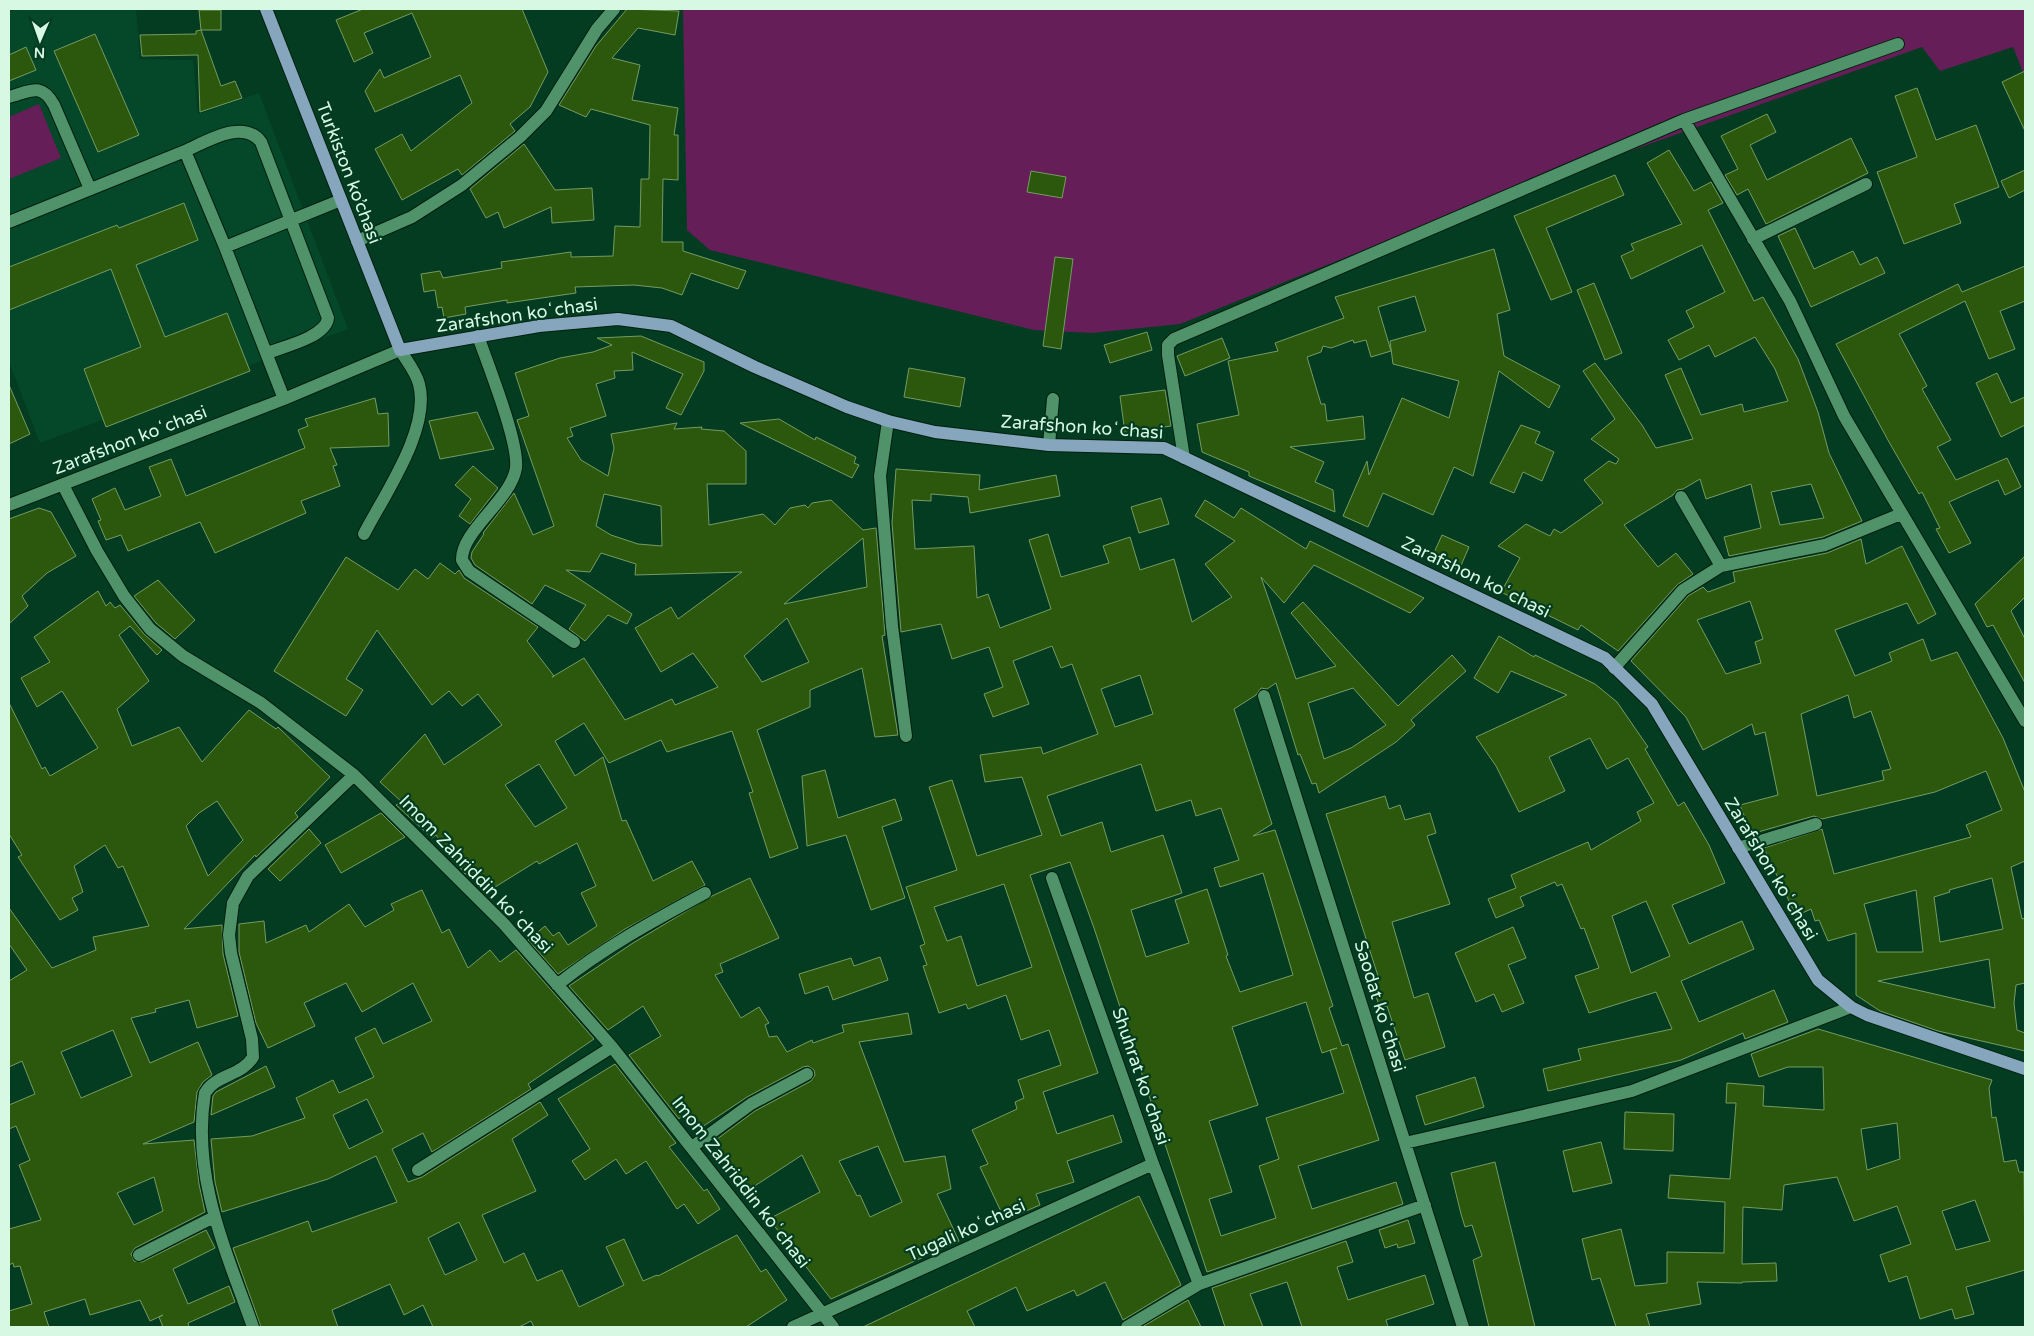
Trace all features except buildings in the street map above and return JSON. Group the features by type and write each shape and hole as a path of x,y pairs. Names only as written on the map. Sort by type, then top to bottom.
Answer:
{"main road":[{"name":"Turkiston ko’chasi","path":"266,9 400,350"},
{"name":"Zarafshon koʻchasi","path":"400,350 539,326 618,318 671,326 755,367 847,407 888,421 936,432 1049,445 1164,448 1604,658 1652,704 1818,980 1851,1007 2025,1069"}],"street":[{"path":"357,241 420,212 462,185 520,136 546,111 597,29 614,9"},
{"path":"1184,458 1168,354 1168,345 1174,339 1684,120 1898,44"},
{"path":"9,97 36,90 47,94 54,105 90,189"},
{"path":"1684,120 1790,300 1844,416 2025,721"},
{"path":"9,222 235,131 252,133 260,142 328,313 328,322 312,336 267,353"},
{"path":"185,151 225,247 284,399"},
{"path":"1753,239 1866,184"},
{"path":"225,247 341,200"},
{"path":"478,336 515,447 516,468 511,482 466,544 462,560 469,571 574,642"},
{"path":"364,534 407,453 419,417 421,404 419,383 400,350"},
{"name":"Zarafshon koʻchasi","path":"9,505 284,399 400,350"},
{"path":"1049,445 1053,399"},
{"path":"888,421 880,476 892,626 906,736"},
{"name":"Imom Zahriddin koʻchasi","path":"63,485 97,551 124,596 150,629 183,656 261,703 354,774 504,924 612,1047 833,1327"},
{"path":"1681,497 1721,566"},
{"path":"1614,668 1683,590 1721,566 1825,545 1901,514"},
{"name":"Saodat koʻchasi","path":"1264,696 1463,1327"},
{"path":"253,1327 214,1216 203,1167 205,1093 217,1081 244,1068 253,1057 254,1048 231,953 229,935 233,903 248,876 354,774"},
{"path":"1738,848 1816,824"},
{"name":"Shuhrat koʻchasi","path":"1052,878 1153,1164 1199,1284"},
{"path":"556,985 588,960 632,932 705,894"},
{"path":"1405,1144 1632,1091 1851,1007"},
{"path":"418,1170 612,1047"},
{"path":"692,1147 751,1104 807,1074"},
{"name":"Tugali koʻchasi","path":"793,1327 1153,1164"},
{"path":"1126,1327 1199,1284 1425,1205"},
{"path":"139,1255 214,1216"}],"shaded area":[{"path":"17,9 136,9 140,59 193,60 198,114 259,93 348,329 40,443 9,362 9,12"},
{"path":"683,9 2025,9 2025,77 2013,47 1940,71 1922,47 1464,210 1180,324 1092,333 1034,330 710,250 687,230"},
{"path":"39,104 61,158 9,179 9,117"}]}
